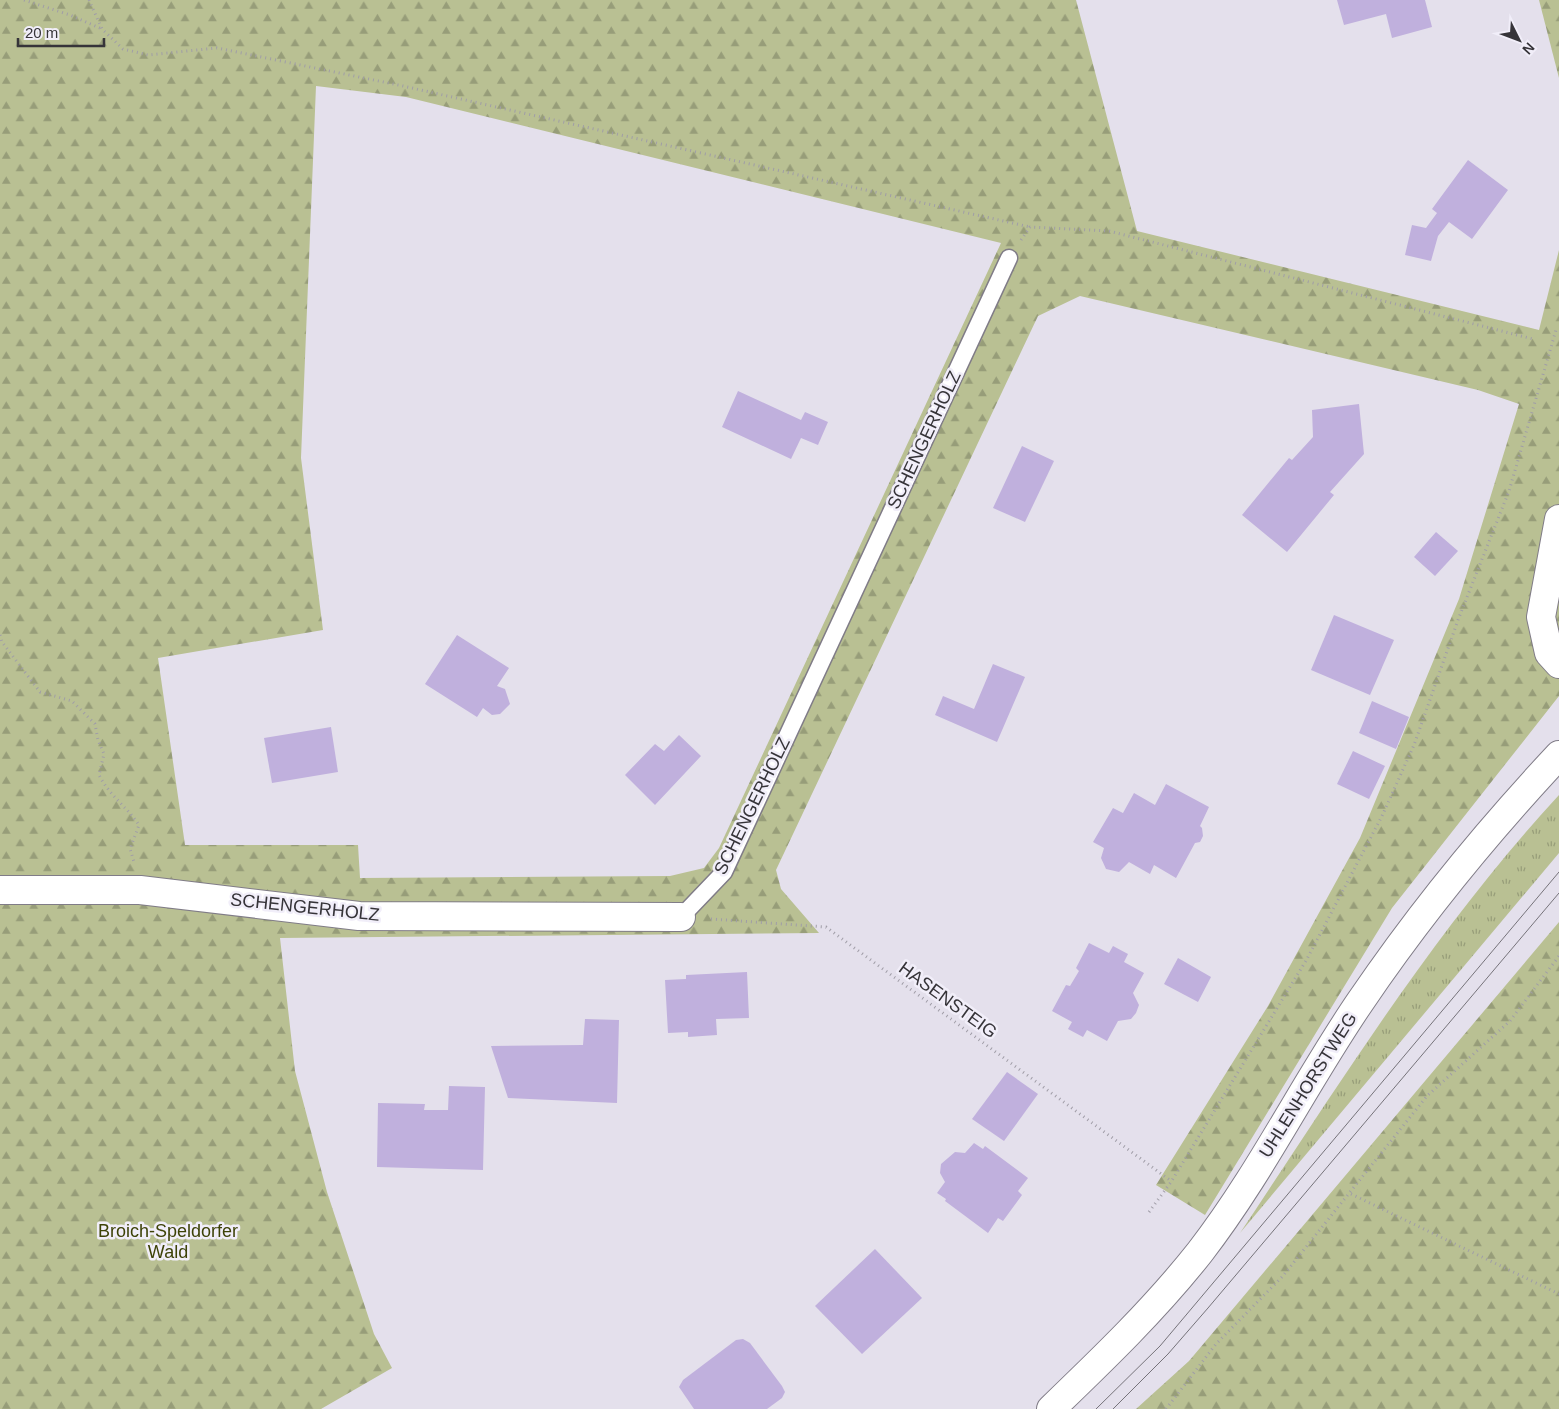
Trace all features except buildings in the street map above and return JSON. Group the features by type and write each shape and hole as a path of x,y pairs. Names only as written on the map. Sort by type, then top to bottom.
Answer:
{"street":[{"path":"1559,519 1541,617 1549,653 1559,664"},
{"name":"UHLENHORSTWEG","path":"1051,1409 1122,1341 1200,1252 1275,1141 1359,1003 1408,936 1523,794 1559,756"},
{"name":"SCHENGERHOLZ","path":"0,890 140,890 359,916 681,916"}],"lane":[{"name":"SCHENGERHOLZ","path":"681,916 724,872 1009,258"}],"path":[{"path":"24,0 70,15 102,29 123,49 148,55 217,48 423,91 1030,227 1109,231 1533,339"},
{"path":"89,0 102,29"},
{"path":"1009,258 1030,227"},
{"path":"1149,1212 1171,1182 1308,959 1382,816 1414,745 1458,620 1509,492 1556,330"},
{"path":"0,635 2,642 40,692 72,701 95,724 98,740 104,754 99,775 106,788 130,811 139,825 130,849 140,890"},
{"name":"HASENSTEIG","path":"681,916 826,927 1171,1182"},
{"path":"1167,1407 1216,1344 1282,1277 1351,1194 1428,1096 1510,1021 1559,956"},
{"path":"1351,1194 1559,1294"}],"green space":[{"name":"Broich-Speldorfer Wald","path":"0,0 1076,0 1137,231 1539,330 1559,250 1559,696 1392,908 1205,1215 1156,1185 1268,1006 1360,838 1459,599 1519,404 1478,390 1080,296 1038,316 776,870 781,889 819,933 280,938 295,1071 327,1192 374,1334 392,1368 321,1409 0,1409","holes":["316,86 406,97 1001,243 719,848 704,868 670,876 360,878 358,845 185,845 158,658 323,630 301,458"]},
{"path":"1539,0 1559,0 1559,78"},
{"path":"1559,795 1559,853 1240,1233 1352,1064 1430,952 1471,898"},
{"path":"1559,922 1559,1409 1136,1409 1189,1361"}],"tram line":[{"path":"1096,1409 1160,1346 1559,872"},
{"path":"1113,1409 1168,1354 1208,1308 1559,893"}]}
